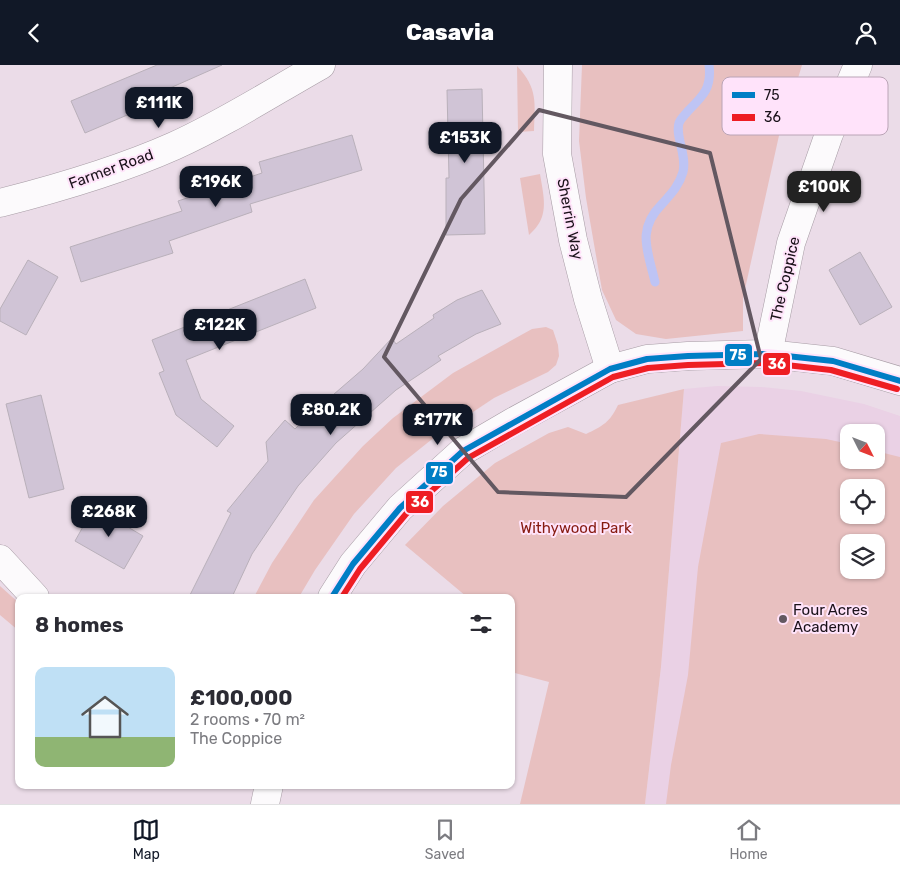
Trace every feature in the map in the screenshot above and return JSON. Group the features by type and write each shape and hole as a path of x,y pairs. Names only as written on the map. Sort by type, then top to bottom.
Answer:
{"street":[{"name":"Farmer Road","path":"0,203 86,179 175,146 321,65"},
{"name":"Sherrin Way","path":"558,65 558,153 573,240 588,299 610,369"},
{"name":"The Coppice","path":"853,77 858,65"},
{"name":"The Coppice","path":"768,353 791,243 829,135"},
{"path":"334,594 353,564 400,508 463,451 610,369 647,359 768,353 833,361 900,381"},
{"path":"0,559 32,594"},
{"path":"265,804 268,789"}],"highlighted area":[{"path":"539,110 710,153 761,359 626,497 498,492 384,357 461,199"}],"shaded area":[{"name":"Four Acres Academy","path":"717,386 761,387 801,391 864,404 900,416 900,804 645,804 661,667 684,389"}],"green space":[{"path":"582,65 802,65 798,77 722,77 722,135 779,135 743,298 743,331 666,339 636,334 616,320 602,290 586,198 579,141"},
{"path":"517,66 529,81 534,96 534,131 518,132"},
{"path":"540,174 544,200 543,214 536,228 529,235 520,178"},
{"path":"546,327 553,330 559,356 556,365 548,372 494,398 431,440 396,468 354,514 301,594 256,594 272,563 314,500 363,446 393,418 453,373 532,329"},
{"name":"Withywood Park","path":"684,389 661,667 645,804 520,804 549,682 515,673 515,594 463,594 405,545 443,506 495,463 549,433 568,427 586,434 605,423 612,416 618,405"},
{"name":"Four Acres Academy","path":"759,434 826,439 840,442 840,469 885,469 885,453 900,457 900,804 666,804 671,765 688,675 698,567 721,443"},
{"path":"0,586 15,599 15,628 0,615"}],"building":[{"path":"157,65 222,65 143,100 146,107 85,133 71,101"},
{"path":"482,89 485,234 446,235 446,178 449,178 447,90"},
{"path":"352,135 362,170 250,204 252,212 169,241 173,253 81,282 70,247 182,211 178,201 262,173 259,162"},
{"path":"860,252 892,307 860,325 829,270"},
{"path":"28,260 58,277 26,335 0,321 0,309"},
{"path":"305,279 316,308 186,360 201,399 234,426 217,447 176,415 159,373 164,371 152,340"},
{"path":"482,290 501,324 476,334 438,356 441,360 396,390 336,443 298,486 252,554 233,594 190,594 231,513 227,511 268,461 266,442 285,420 295,429 363,369 392,338 396,344 434,318 433,315 457,300"},
{"path":"41,395 64,489 29,498 6,404"},
{"path":"94,507 143,536 124,569 75,541"}],"waterway":[{"path":"655,282 647,251 646,241 649,223 674,190 683,172 684,166 678,134 679,123 708,86 709,65"}],"transit line":[{"name":"75","path":"334,594 353,564 400,508 463,451 610,369 647,359 768,354 833,361 900,381"},
{"name":"36","path":"344,594 360,569 406,514 468,458 613,377 648,368 768,363 831,370 897,389"}],"place":[{"name":"Four Acres Academy","path":"783,619"}]}
